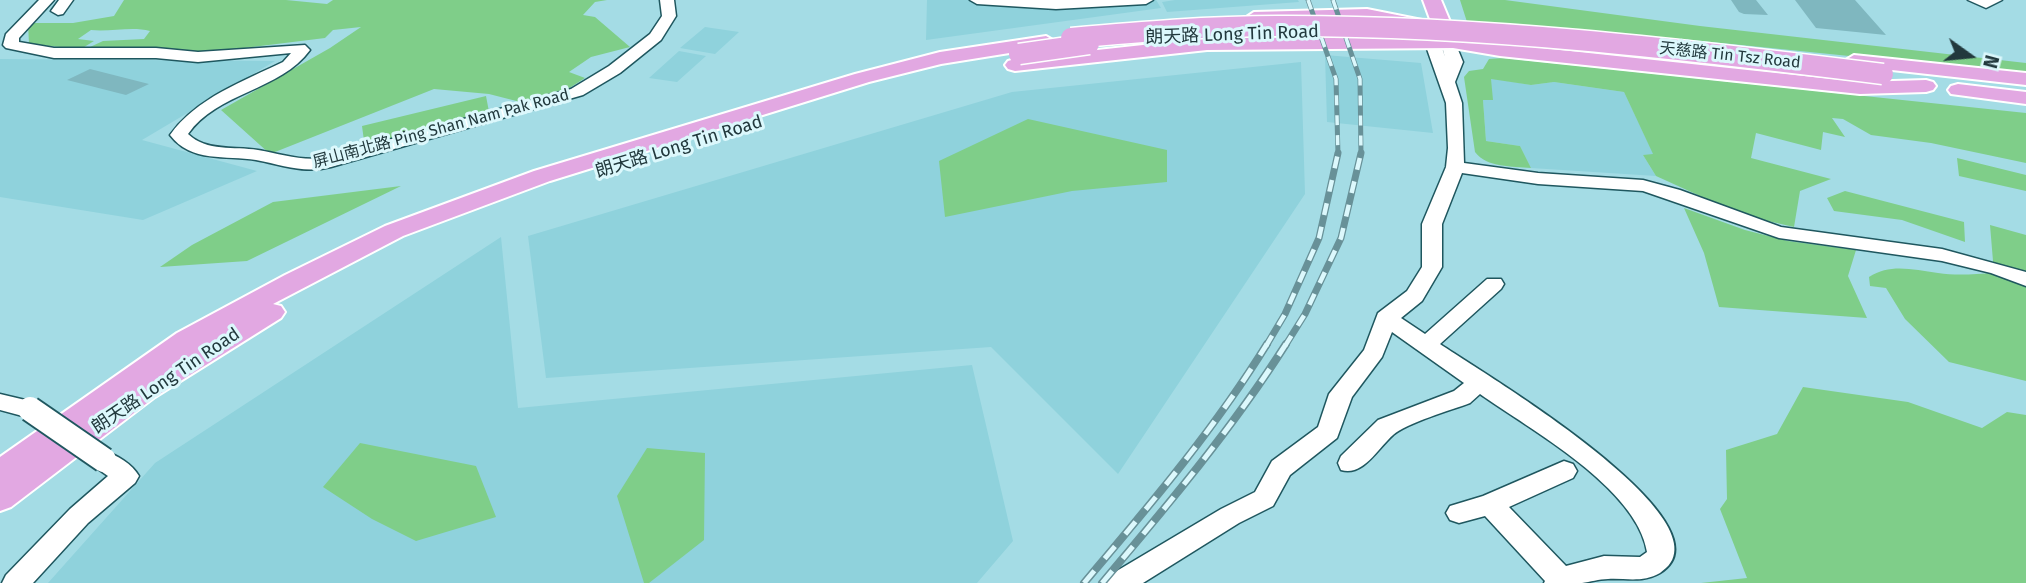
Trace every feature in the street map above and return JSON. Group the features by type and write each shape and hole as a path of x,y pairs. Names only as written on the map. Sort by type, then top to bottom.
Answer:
{"main road":[{"path":"1432,0 1439,40"},
{"path":"940,58 1089,29 1191,20 1367,14 1410,1 1439,40"},
{"path":"1367,14 1474,53 1500,50 1860,88 1926,86"},
{"name":"朗天路 Long Tin Road","path":"1,491 187,340 294,281 394,231 542,176 755,109 940,58 1072,38 1248,24 1338,24 1439,40"},
{"name":"朗天路 Long Tin Road","path":"1,491 145,390 313,288 391,249 534,191 899,81 1019,54 1125,40 1227,32 1329,31 1439,40"},
{"path":"899,81 1059,58 1207,44 1439,40 1697,44 2026,79"},
{"name":"天慈路 Tin Tsz Road","path":"1439,40 1727,62 1979,89"},
{"name":"天慈路 Tin Tsz Road","path":"1886,78 1926,86 2026,89"},
{"path":"1979,89 2026,100"}],"street":[{"path":"977,0 1056,5 1146,0"},
{"path":"1975,0 1986,4 1994,0"},
{"name":"屏山南北路 Ping Shan Nam Pak Road","path":"57,4 11,37 11,45 54,53 156,53 198,57 300,48 302,50 296,60 200,112 182,128 179,135 192,145 224,153 257,155 299,166 326,163 570,95 596,82 650,41 666,25 670,15 668,3"},
{"path":"1120,583 1230,516 1264,499 1280,468 1328,432 1341,394 1374,352 1386,318 1415,296 1432,267 1432,224 1455,167 1457,128 1439,40"},
{"path":"1455,167 1548,179 1642,186 1684,198 1762,229 1960,258 1996,266 2026,279"},
{"path":"1426,345 1494,284"},
{"path":"1386,318 1597,463 1638,502 1657,532 1661,555 1652,566 1632,570 1613,567 1590,569 1560,582 1490,504"},
{"path":"1350,463 1387,426 1462,397 1480,382"},
{"path":"0,402 30,409 126,476 79,516 16,583"},
{"path":"1459,513 1490,504 1564,471"}],"shaded area":[{"path":"927,0 1156,0 1161,8 926,40"},
{"path":"1162,2 1299,2 1167,12"},
{"path":"705,27 739,32 715,54 680,48"},
{"path":"679,51 706,56 677,82 649,78"},
{"path":"1325,55 1421,63 1433,133 1327,122"},
{"path":"0,59 275,61 142,140 257,171 143,220 0,197"},
{"path":"1301,62 1305,194 1118,474 991,347 546,378 528,236 1012,92"},
{"path":"1490,78 1531,85 1554,82 1624,92 1654,155 1643,155 1656,176 1531,168 1520,146 1486,141 1483,100"},
{"path":"501,237 518,408 972,365 1013,541 977,583 48,583 155,463"}],"green space":[{"path":"124,0 286,0 327,4 333,0 607,0 595,2 583,15 595,17 630,47 591,57 569,72 585,78 560,94 528,104 489,94 434,89 270,154 221,110 330,48 361,27 333,30 325,38 212,52 179,50 103,54 90,47 103,41 144,39 150,31 136,29 91,30 78,39 94,41 81,49 29,44 28,23 73,23 114,16"},
{"path":"1460,0 1505,0 1700,26 2026,63 2026,74 1692,40 1467,22"},
{"path":"1503,58 2026,113 2026,163 1931,143 1871,135 1843,119 1832,118 1845,137 1823,132 1821,150 1756,133 1751,158 1831,179 1800,191 1794,227 1742,215 1656,176 1643,155 1653,154 1624,92 1554,82 1531,85 1491,79 1493,100 1483,100 1486,141 1520,146 1531,168 1486,161 1475,152 1464,77 1469,71 1483,69 1489,59"},
{"path":"486,96 490,117 365,148 362,126"},
{"path":"1028,119 1167,150 1167,182 1072,191 945,217 939,161"},
{"path":"1957,158 2026,175 2026,191 1959,176"},
{"path":"401,186 247,261 160,267 192,245 273,202"},
{"path":"1845,191 1964,222 1965,242 1902,220 1834,211 1827,198"},
{"path":"1684,208 1745,230 1788,241 1856,250 1848,276 1867,318 1719,307 1704,253"},
{"path":"1990,225 2026,235 2026,381 1949,362 1905,319 1886,288 1870,286 1869,277 1894,269 1952,274 1994,273"},
{"path":"1803,387 1908,402 1982,428 2007,412 2026,415 2026,583 1701,583 1747,578 1720,509 1727,499 1726,450 1777,434"},
{"path":"360,443 476,466 496,517 416,541 372,519 323,487"},
{"path":"647,448 705,453 704,540 649,583 644,583 617,496"}],"building":[{"path":"1731,0 1756,0 1768,15 1739,12"},
{"path":"1795,0 1855,0 1886,35 1816,28"},
{"path":"90,69 149,84 126,95 67,80"}],"railway":[{"path":"1308,0 1336,79 1338,153"},
{"path":"1333,0 1360,79 1361,153"},
{"path":"1266,346 1285,314 1319,238 1338,153"},
{"path":"1285,346 1305,314 1341,238 1361,153"},
{"path":"1084,583 1203,437 1267,344"},
{"path":"1102,583 1221,437 1286,344"}]}
